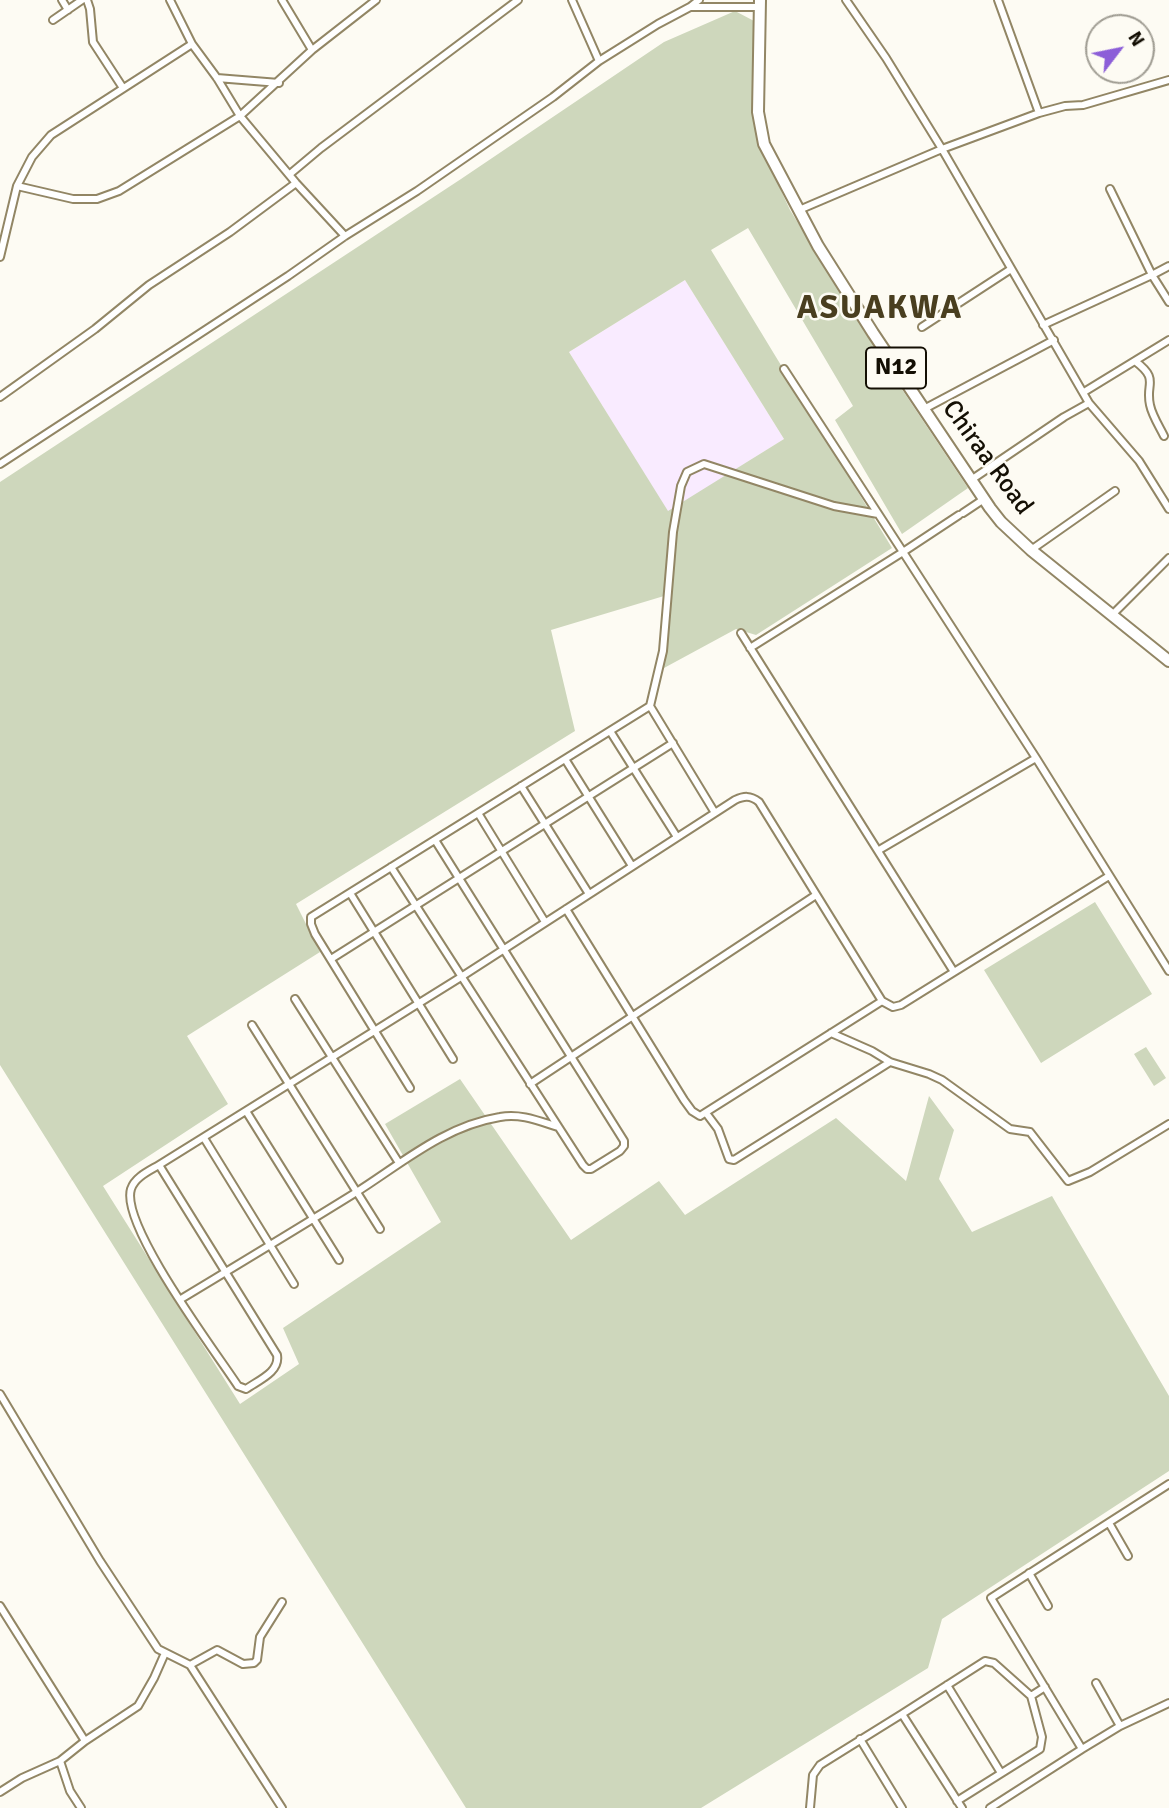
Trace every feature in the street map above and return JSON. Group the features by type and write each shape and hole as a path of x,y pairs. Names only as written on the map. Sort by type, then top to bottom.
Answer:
{"highway":[{"name":"Chiraa Road","path":"761,4 758,112 760,127 774,166 842,285 1001,522 1031,550 1169,660"}],"street":[{"path":"62,0 68,10"},
{"path":"53,20 85,0 90,9 93,42 123,88"},
{"path":"170,0 192,44 240,116 345,236"},
{"path":"282,0 312,50"},
{"path":"18,186 72,199 97,199 119,191 240,116 312,50 376,0"},
{"path":"290,174 518,0"},
{"path":"572,0 599,61"},
{"path":"0,464 417,191 553,97 599,61 699,0"},
{"path":"846,0 886,58 942,149 1089,403 1139,461 1169,509"},
{"path":"998,0 1039,113"},
{"path":"690,7 761,4"},
{"path":"0,257 18,186 32,157 51,135 192,44"},
{"path":"217,78 279,83"},
{"path":"798,210 942,149 1039,113 1065,106 1083,105 1169,80"},
{"path":"0,397 95,329 149,285 230,232 296,183"},
{"path":"1110,189 1152,275 1169,302"},
{"path":"1043,325 1169,265"},
{"path":"922,327 1011,269"},
{"path":"924,409 1054,340"},
{"path":"1084,392 1169,340"},
{"path":"1135,361 1144,368 1152,381 1149,404 1164,436"},
{"path":"784,369 1037,758 1169,971"},
{"path":"971,480 1089,403"},
{"path":"410,1088 315,934 311,917 650,706 656,690 663,651 673,532 681,486 687,472 704,464 834,506 878,514"},
{"path":"1031,550 1115,491"},
{"path":"750,648 984,499"},
{"path":"1112,615 1169,558"},
{"path":"741,633 954,972"},
{"path":"650,706 715,813"},
{"path":"610,731 677,837"},
{"path":"331,959 673,743"},
{"path":"879,850 1037,758"},
{"path":"565,759 632,866"},
{"path":"521,786 589,894"},
{"path":"159,1165 277,1354 276,1368 246,1389 238,1385 146,1247 130,1199 135,1180 159,1165 204,1138 461,977 715,813 745,796 759,802 881,1001 893,1007 901,1005 1110,876"},
{"path":"478,813 545,922"},
{"path":"391,867 587,1170 624,1146 624,1141 435,840"},
{"path":"350,893 453,1059"},
{"path":"530,1084 816,895"},
{"path":"566,909 692,1111 700,1116 881,1001"},
{"path":"295,999 399,1163"},
{"path":"252,1025 380,1229"},
{"path":"831,1033 890,1062 942,1080 1010,1129 1030,1132 1068,1181 1090,1172 1169,1124"},
{"path":"706,1113 718,1129 729,1159 734,1160 890,1062"},
{"path":"246,1111 339,1260"},
{"path":"181,1299 460,1128 502,1116 527,1117 558,1127"},
{"path":"204,1138 294,1284"},
{"path":"0,1394 100,1561 158,1649 190,1665 282,1808"},
{"path":"1082,1749 990,1599 1169,1484"},
{"path":"1109,1523 1128,1556"},
{"path":"1029,1573 1048,1606"},
{"path":"190,1665 217,1650 247,1666 254,1663 257,1660 260,1637 282,1602"},
{"path":"0,1606 85,1741"},
{"path":"0,1792 22,1778 60,1761 138,1706 155,1678 165,1653"},
{"path":"810,1808 816,1769 860,1739 989,1661 1031,1696 1042,1737 1040,1749 957,1801"},
{"path":"1096,1683 1119,1726"},
{"path":"947,1685 1001,1773"},
{"path":"1031,1696 1045,1687"},
{"path":"990,1808 1119,1726 1169,1703"},
{"path":"902,1714 961,1808"},
{"path":"860,1739 902,1808"},
{"path":"60,1761 70,1791 81,1808"}],"shaded area":[{"path":"685,280 784,439 668,512 569,352"}],"green space":[{"path":"735,11 756,22 759,143 790,210 887,367 968,488 902,534 835,420 853,406 748,228 711,250 892,548 756,635 736,629 664,668 664,596 551,630 575,731 296,904 320,952 187,1036 228,1104 103,1186 240,1404 299,1364 283,1328 441,1222 385,1124 460,1079 571,1240 659,1181 685,1215 836,1118 906,1181 929,1096 954,1130 939,1179 972,1232 1052,1196 1169,1396 1169,1471 942,1619 928,1668 701,1808 466,1808 0,1065 0,482 664,42","holes":["685,280 784,439 668,511 569,352"]},
{"path":"1095,902 1152,994 1041,1063 984,970"},
{"path":"1146,1047 1166,1078 1154,1086 1134,1054"}],"district":[{"name":"ASUAKWA","path":"880,309"}]}
